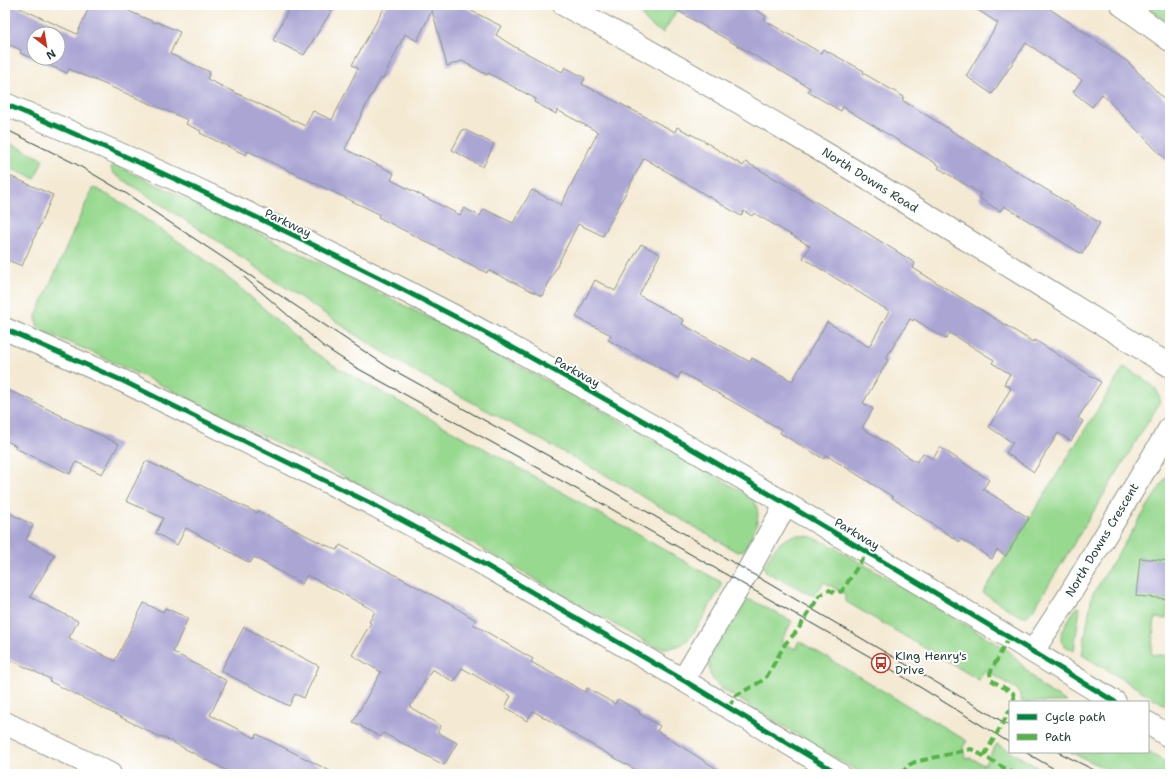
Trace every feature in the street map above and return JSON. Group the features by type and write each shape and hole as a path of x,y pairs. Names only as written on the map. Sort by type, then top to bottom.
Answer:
{"street":[{"name":"North Downs Road","path":"564,5 668,61 817,148 1170,366"},
{"path":"1122,5 1170,40"},
{"name":"Parkway","path":"5,104 164,174 397,287 589,389 1033,651 1112,701"},
{"path":"5,329 123,381 370,502 480,562 683,680 839,774"},
{"name":"North Downs Crescent","path":"1033,651 1067,599 1170,428"},
{"path":"683,680 786,504"},
{"path":"5,723 87,769 110,774"},
{"path":"1149,724 1170,737"}],"green space":[{"path":"642,5 680,5 663,33 647,22 643,15"},
{"path":"1144,5 1170,5 1170,24"},
{"path":"5,141 43,159 35,179 5,166"},
{"path":"113,164 290,248 441,324 612,416 751,497 755,504 758,518 751,538 743,551 737,552 618,482 409,368 359,337 113,173 111,168"},
{"path":"93,187 117,200 200,256 238,286 311,350 338,368 721,582 721,587 692,636 688,640 674,647 663,648 652,646 442,526 155,382 42,331 37,325 36,316"},
{"path":"1124,367 1148,382 1158,392 1160,398 1159,404 1034,609 1027,616 1018,615 983,593"},
{"path":"1170,471 1170,561 1140,558 1136,595 1168,599 1166,619 1155,618 1151,654 1170,656 1170,708 1082,655 1092,595"},
{"path":"796,535 812,537 829,544 1003,647 1010,652 1042,687 1065,701 1022,701 1018,690 985,670 979,680 845,601 845,594 824,582 814,596 766,572 764,566 770,555 780,543"},
{"path":"745,599 753,601 792,621 781,642 795,649 799,641 967,741 963,747 965,758 971,758 984,765 997,744 1009,751 1009,753 1013,753 1049,774 862,774 722,689 712,678 709,669 710,659 718,642"},
{"path":"1077,607 1080,608 1074,651 1063,644 1061,641 1061,636 1065,626"},
{"path":"1072,753 1149,753 1170,765 1170,774 1117,774"}],"building":[{"path":"5,5 13,5 59,26 26,26 26,56 20,53 21,50 5,43"},
{"path":"90,5 115,5 180,32 170,54 210,72 207,79 305,126 313,111 332,120 358,68 352,65 386,5 460,5 501,26 496,35 513,46 562,72 565,67 585,78 582,84 675,132 677,127 704,141 743,166 746,162 840,216 915,263 913,268 1033,342 1035,340 1101,382 1078,418 1083,421 1071,441 1058,433 1034,472 1006,453 1013,443 989,427 1011,388 1004,384 1010,374 992,363 994,360 950,333 946,339 914,319 913,321 910,319 886,358 888,360 863,403 873,409 862,428 917,462 923,453 933,459 940,447 989,480 983,489 1029,518 1006,556 997,550 992,559 961,539 960,542 892,498 893,497 826,455 824,459 780,433 782,430 681,372 678,378 608,340 611,335 576,317 595,280 615,291 641,244 660,254 639,295 684,320 682,324 750,362 752,358 792,381 827,322 869,347 889,311 803,258 810,246 754,213 752,216 744,211 741,216 644,158 603,236 578,224 542,296 488,270 487,273 378,217 379,214 248,151 246,155 200,133 201,131 186,124 188,120 69,69 67,73 51,66 66,66 66,29 77,34","holes":["432,10 447,66 462,61 487,75 488,73 536,99 534,102 556,114 557,110 598,132 561,205 532,190 513,223 484,209 480,216 464,208 460,215 391,180 394,173 345,149 371,95 381,78 383,79 405,34 417,41"]},
{"path":"291,5 335,5 304,55 273,40"},
{"path":"668,5 747,5 766,16 764,20 821,53 823,49 864,71 863,73 904,97 902,100 1100,223 1082,254 1004,206 1000,211 979,198 981,194 938,168 940,166 843,107 841,111 808,92 810,88"},
{"path":"970,5 1044,5 1128,62 1170,105 1170,164 1102,94 1092,107 1073,92 1082,80 1026,43 992,94 966,76 998,23"},
{"path":"463,129 494,144 483,167 452,150"},
{"path":"5,174 53,195 22,266 5,259"},
{"path":"5,389 34,401 33,402 62,417 119,444 102,474 76,462 70,474 15,448 16,446 5,440"},
{"path":"146,461 196,483 257,513 258,511 337,550 340,545 476,620 473,624 533,659 531,662 585,692 587,688 615,704 618,699 640,712 639,714 660,726 657,731 725,774 643,774 533,711 527,721 505,707 511,696 462,668 454,682 432,669 410,707 441,726 437,732 457,743 444,765 383,733 381,737 362,727 353,722 381,672 352,655 371,623 369,622 375,611 307,575 302,584 254,557 250,563 186,528 177,545 156,533 163,518 126,501"},
{"path":"5,511 33,525 26,540 55,555 30,597 78,621 69,638 115,661 144,603 163,612 165,608 188,618 173,652 227,681 210,715 255,738 257,734 336,774 233,774 161,736 160,737 49,681 50,679 5,657"},
{"path":"1140,558 1170,561 1170,599 1136,596"},
{"path":"244,627 319,666 304,698 295,694 289,706 221,671"}],"tram line":[{"path":"5,129 76,164 127,194 388,367 612,491 1009,725"},
{"path":"244,277 323,346 355,367 580,491 881,663 1009,742"},
{"path":"1027,753 1063,774"},
{"path":"1060,753 1102,774"}],"marked path":[{"path":"729,707 735,696 760,682 767,676 785,644 797,631 820,595 829,590 836,593 842,591 867,552"},
{"path":"1009,637 990,673 991,680 1013,693 1015,701"},
{"path":"984,756 1009,712"},
{"path":"901,774 909,765 915,762 971,749 1015,774"}],"cycle path":[{"path":"5,104 118,153 231,205 342,259 494,337 783,502 1113,701"},
{"path":"5,329 123,381 370,503 480,562 683,680 839,774"}],"place":[{"name":"King Henry's Drive","path":"881,663"}]}
